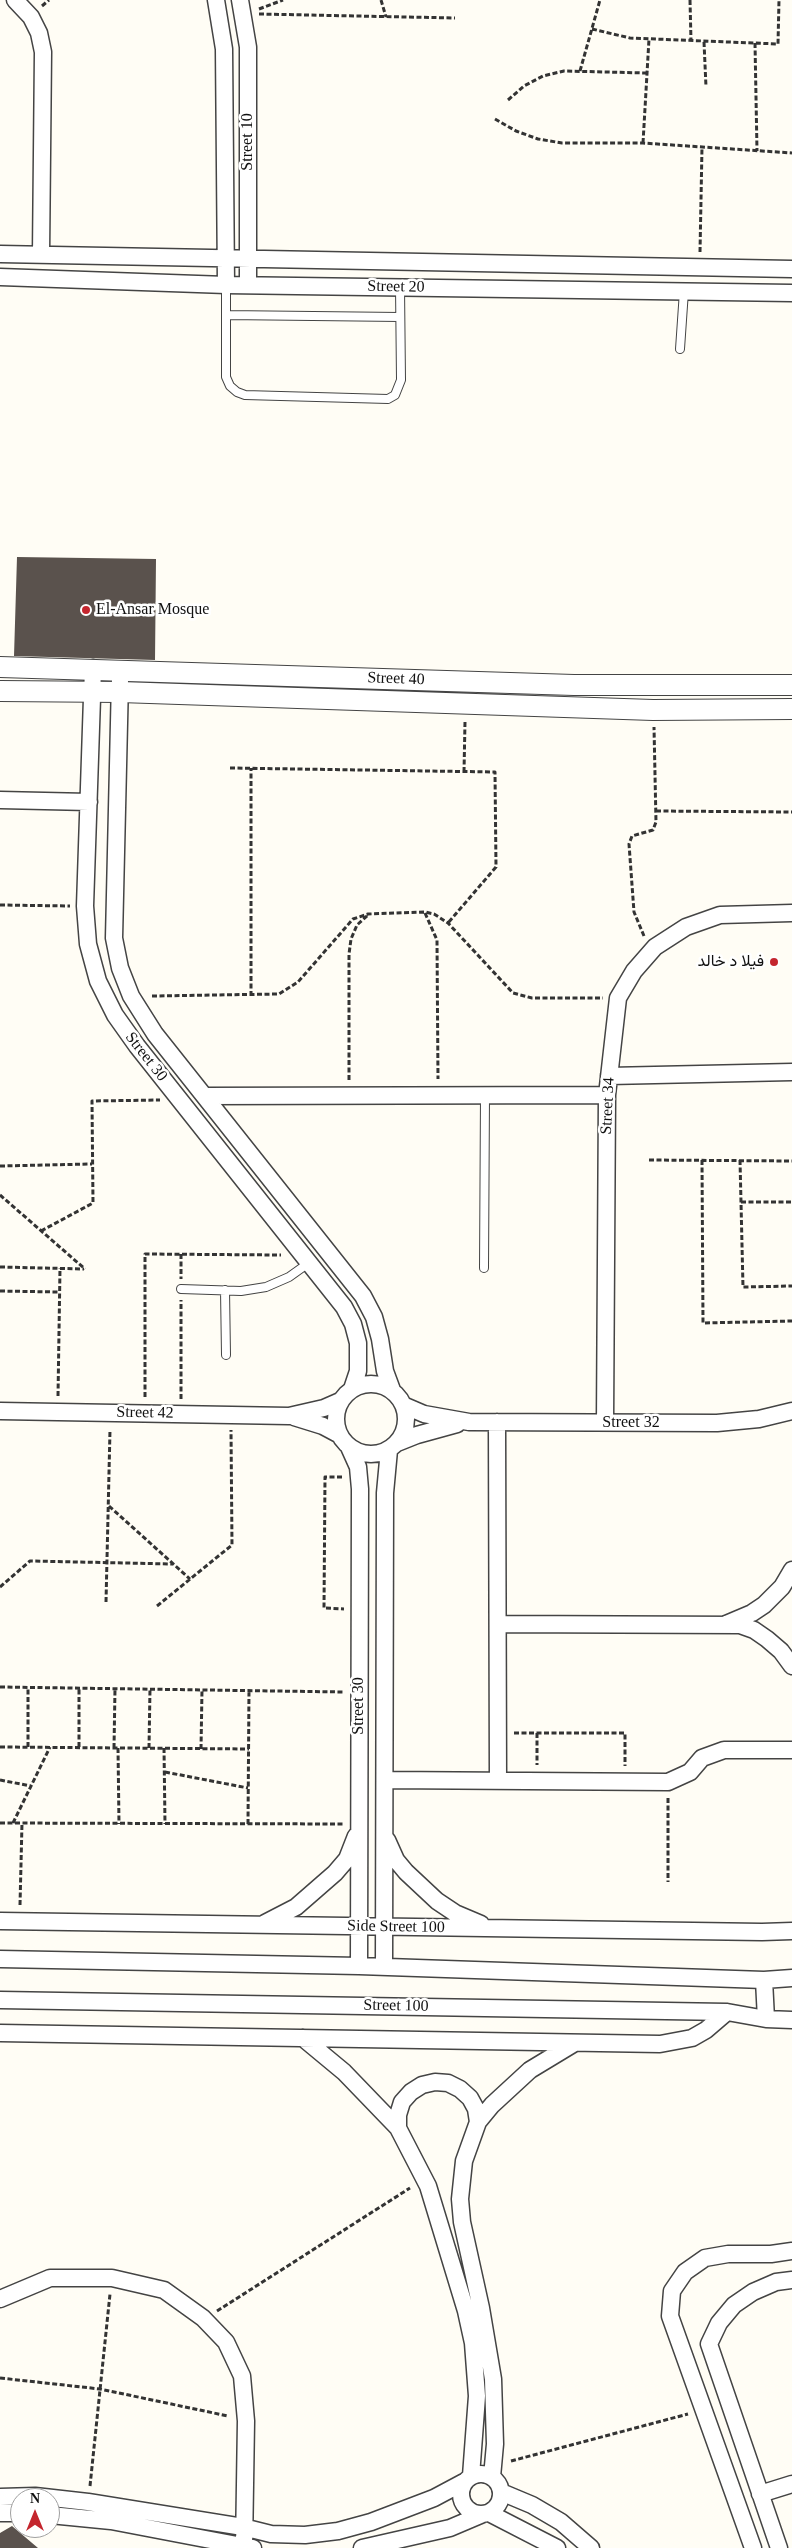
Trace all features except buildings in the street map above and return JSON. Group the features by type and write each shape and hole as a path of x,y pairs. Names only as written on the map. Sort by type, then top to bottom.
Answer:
{"street":[{"path":"15,0 31,16 39,34 43,52 35,254 28,278"},
{"name":"Street 10","path":"216,0 224,49 226,285"},
{"name":"Street 10","path":"242,7 248,47 248,285"},
{"name":"Street 20","path":"0,254 792,269"},
{"name":"Street 20","path":"0,277 226,285 792,293"},
{"name":"Street 40","path":"0,667 93,668 574,685 792,685"},
{"name":"Street 30","path":"93,668 85,906 88,944 98,981 114,1015 344,1307 353,1324 358,1343 359,1361 352,1389"},
{"name":"Street 30","path":"121,669 114,938 120,968 131,996 154,1034 363,1296 374,1317 385,1371 392,1390"},
{"name":"Street 40","path":"0,690 120,692 653,710 792,709"},
{"path":"91,740 97,735 105,734 112,735 118,741"},
{"path":"0,800 88,802"},
{"name":"Street 34","path":"604,1422 607,1095 618,998 634,971 655,947 686,927 720,915 792,913"},
{"path":"609,1076 792,1072"},
{"path":"205,1096 607,1095"},
{"path":"372,1383 392,1390 403,1405 405,1427 393,1446 371,1454 363,1454 350,1447 338,1434 335,1417 340,1401 352,1389 372,1383"},
{"name":"Street 42","path":"289,1416 324,1408 340,1401"},
{"name":"Street 32","path":"403,1405 424,1414 469,1422 717,1423 759,1419 792,1411"},
{"name":"Street 42","path":"0,1411 289,1416 307,1419 338,1434"},
{"name":"Street 32","path":"393,1446 442,1427 469,1422"},
{"path":"497,1422 498,1781"},
{"name":"Street 30","path":"384,1966 385,1493 393,1446"},
{"name":"Street 30","path":"350,1447 360,1477 359,1966"},
{"path":"724,1624 738,1620 764,1605 782,1587 792,1570"},
{"path":"498,1624 740,1625 754,1630 781,1651 792,1666"},
{"path":"385,1780 668,1782 690,1772 702,1758 724,1750 792,1750"},
{"path":"260,1925 296,1907 335,1873 346,1859 355,1842 359,1824"},
{"path":"385,1832 396,1860 437,1901 474,1923 495,1928"},
{"name":"Side Street 100","path":"0,1920 359,1927 792,1931"},
{"path":"0,1959 384,1966 764,1980 792,1978"},
{"path":"764,1980 766,2019"},
{"name":"Street 100","path":"0,2000 727,2012 766,2019 792,2020"},
{"path":"0,2033 660,2044 676,2042 706,2030 727,2012"},
{"path":"302,2038 344,2072 398,2128 420,2167 474,2310 493,2379 495,2412 493,2472 501,2492 499,2504 486,2514 450,2528 362,2548"},
{"path":"557,2548 486,2514 472,2512 463,2504 460,2493 468,2479 477,2396 473,2344 474,2310 460,2199 464,2161 478,2122 510,2087 552,2056 574,2043"},
{"path":"398,2128 398,2115 402,2102 411,2092 422,2085 435,2082 448,2083 460,2089 473,2104 478,2122"},
{"path":"753,2548 670,2316 672,2291 685,2272 704,2258 728,2254 771,2254 792,2251"},
{"path":"771,2254 776,2282"},
{"path":"0,2298 50,2278 112,2278 164,2290 203,2318 226,2342 242,2376 246,2420 243,2527 248,2547 111,2521 60,2516"},
{"path":"684,2354 709,2344 719,2323 734,2305 753,2292 776,2282 792,2280"},
{"path":"709,2344 779,2548"},
{"path":"0,2497 35,2496 88,2502 243,2527 271,2534 305,2535 338,2531 403,2511 468,2479 493,2472"},
{"path":"760,2494 792,2484"},
{"path":"501,2492 532,2505 561,2522 591,2548"}],"lane":[{"path":"226,285 226,377 230,386 237,392 245,395 388,399 395,395 400,388 400,287"},
{"path":"680,350 684,291"},
{"path":"226,315 400,317"},
{"path":"484,1268 485,1095"},
{"path":"181,1289 241,1290 266,1287 289,1277 310,1262"},
{"path":"225,1290 226,1355"}],"path":[{"path":"242,7 283,0"},
{"path":"381,0 386,16"},
{"path":"580,71 600,0"},
{"path":"690,0 691,41"},
{"path":"592,29 630,38 778,44 779,0"},
{"path":"242,7 386,16 455,18"},
{"path":"643,143 649,39"},
{"path":"704,42 706,86"},
{"path":"756,43 757,151"},
{"path":"508,100 524,86 543,76 564,71 647,73"},
{"path":"495,119 516,131 538,139 562,143 643,143 792,154"},
{"path":"700,268 702,147"},
{"path":"464,772 466,704"},
{"path":"653,710 656,822 652,830 632,836 629,844 634,912 638,926 655,947"},
{"path":"230,768 494,772 496,867 448,923"},
{"path":"250,996 251,768"},
{"path":"656,811 792,812"},
{"path":"0,905 85,906"},
{"path":"131,996 250,996 280,994 290,989 353,919 368,914 425,912 434,914 448,923 512,993 532,998 618,998"},
{"path":"425,912 437,940 438,1095"},
{"path":"349,1095 350,938 357,925 368,914"},
{"path":"41,1231 92,1203 92,1101 180,1100"},
{"path":"649,1160 792,1161"},
{"path":"702,1160 703,1323 792,1321"},
{"path":"740,1160 743,1287 792,1286"},
{"path":"0,1166 92,1164"},
{"path":"0,1195 84,1269 0,1267"},
{"path":"741,1202 792,1202"},
{"path":"181,1254 181,1414"},
{"path":"57,1412 60,1268"},
{"path":"0,1291 59,1292"},
{"path":"106,1602 111,1413"},
{"path":"157,1606 232,1546 231,1415"},
{"path":"360,1477 325,1477 324,1608 360,1609"},
{"path":"108,1505 190,1579"},
{"path":"0,1587 30,1561 173,1564"},
{"path":"0,1687 359,1692"},
{"path":"28,1688 28,1747"},
{"path":"79,1688 79,1747"},
{"path":"114,1689 119,1824"},
{"path":"149,1748 150,1689"},
{"path":"201,1749 202,1690"},
{"path":"248,1824 250,1690"},
{"path":"498,1734 625,1733 625,1782"},
{"path":"537,1734 537,1781"},
{"path":"0,1747 249,1749"},
{"path":"13,1824 50,1747"},
{"path":"164,1748 165,1824"},
{"path":"165,1772 248,1788"},
{"path":"0,1780 31,1786"},
{"path":"668,1782 668,1882"},
{"path":"0,1824 359,1824"},
{"path":"20,1921 22,1824"},
{"path":"203,2318 405,2194 416,2180 420,2167"},
{"path":"88,2502 112,2278"},
{"path":"0,2378 100,2389 246,2420"},
{"path":"493,2472 704,2410"}],"place":[{"name":"El-Ansar Mosque","path":"86,610"},
{"name":"فيلا د خالد","path":"774,962"}]}
